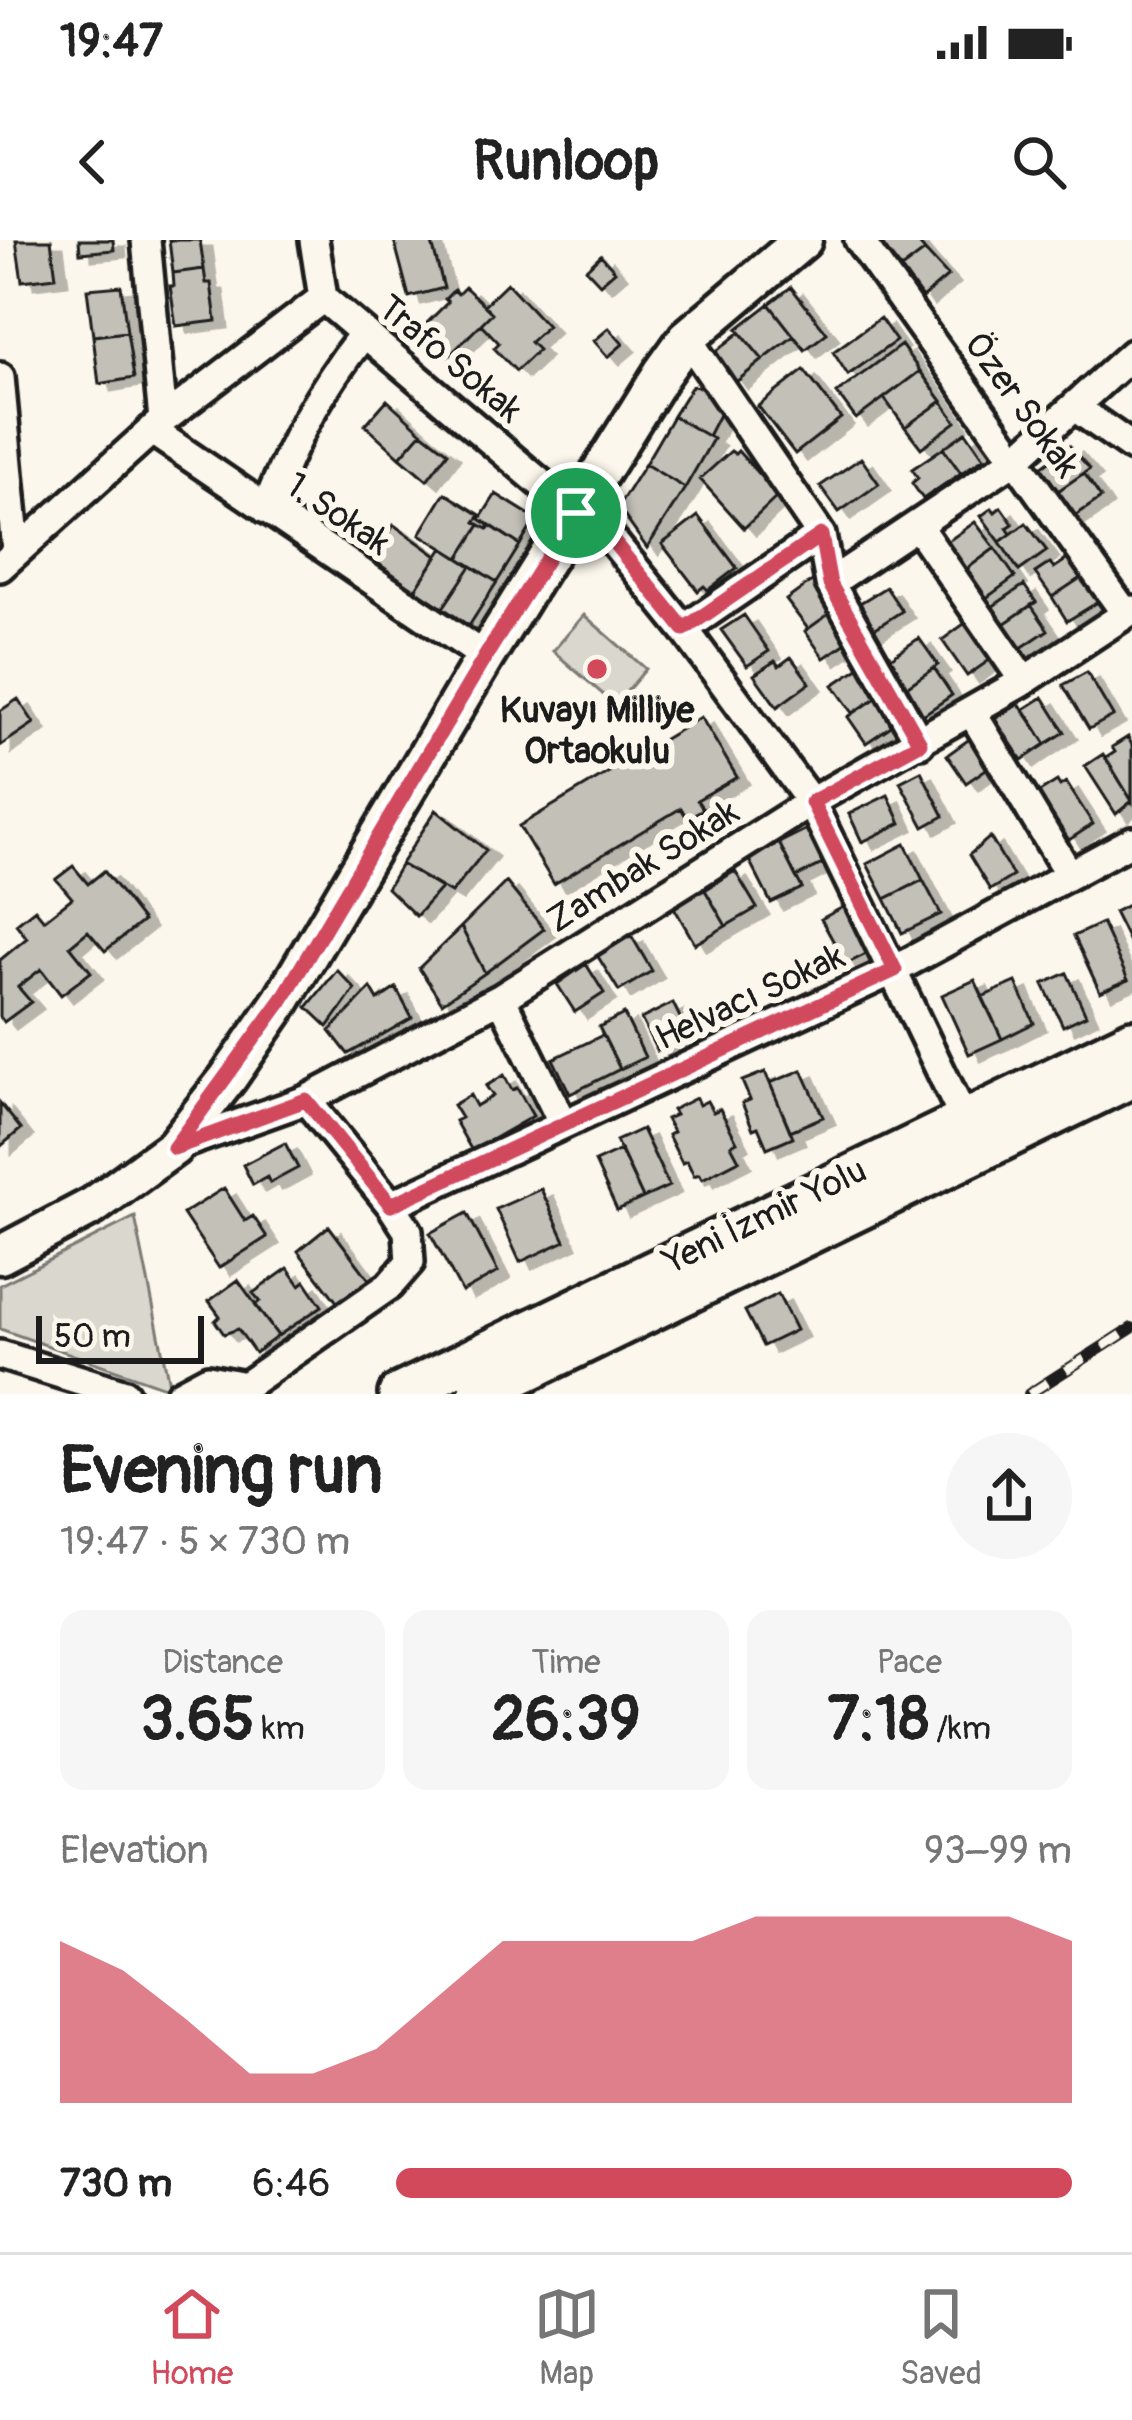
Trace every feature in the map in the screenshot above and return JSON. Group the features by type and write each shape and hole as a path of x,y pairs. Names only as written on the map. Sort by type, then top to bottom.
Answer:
{"highway":[{"name":"Yeni İzmir Yolu","path":"399,1394 1132,1040"},
{"name":"Yeni İzmir Yolu","path":"479,1394 1132,1077"}],"main road":[{"path":"0,1255 93,1206 174,1148 282,1000 485,657 687,338 803,240"}],"street":[{"path":"146,240 157,425"},
{"name":"Trafo Sokak","path":"314,240 323,298 579,508 684,629 812,802 965,1120"},
{"name":"Özer Sokak","path":"859,240 1129,612"},
{"path":"8,559 157,425 323,298"},
{"path":"266,508 290,448 323,387 364,333"},
{"path":"687,338 821,535 830,584 920,743"},
{"path":"830,584 1017,458 1132,354"},
{"path":"0,376 8,559"},
{"path":"1076,408 1132,447"},
{"name":"1. Sokak","path":"157,425 266,508 485,657"},
{"path":"918,527 1024,681"},
{"path":"684,629 821,535"},
{"name":"Zambak Sokak","path":"174,1148 306,1100 501,998 812,802 1024,681 1129,612"},
{"path":"971,711 1069,874"},
{"name":"Helvacı Sokak","path":"391,1205 895,970 1132,841"},
{"path":"501,998 563,1124"},
{"path":"180,1394 208,1379 245,1386 389,1286 410,1262 408,1231 306,1100"},
{"path":"0,1355 124,1394"}],"shaded area":[{"path":"584,615 646,669 615,705 553,651"},
{"path":"135,1217 170,1389 0,1329 0,1285"}],"building":[{"path":"16,240 51,240 56,277 22,281"},
{"path":"79,240 113,240 114,250 80,253"},
{"path":"169,240 200,240 204,269 173,273"},
{"path":"394,240 431,240 444,288 409,297"},
{"path":"878,240 916,240 925,251 901,269"},
{"path":"925,251 948,276 922,298 901,269"},
{"path":"601,255 615,271 600,284 586,269"},
{"path":"204,269 206,283 211,283 216,321 176,326 170,286 174,286 173,273"},
{"path":"507,283 547,326 530,342 538,350 516,371 494,348 499,343 481,324 492,313 484,305"},
{"path":"121,286 127,332 93,336 87,289"},
{"path":"465,287 492,313 448,357 420,330 454,290 458,294"},
{"path":"791,287 827,333 805,350 769,304"},
{"path":"769,304 794,336 763,360 737,329"},
{"path":"880,318 896,341 848,375 833,352"},
{"path":"609,328 623,344 608,357 594,341"},
{"path":"127,332 134,378 99,384 93,336"},
{"path":"740,332 763,360 736,382 714,353"},
{"path":"901,345 920,371 856,419 837,393"},
{"path":"804,370 841,418 795,454 758,406"},
{"path":"920,371 942,401 905,427 884,398"},
{"path":"692,386 710,389 723,407 708,436 673,416"},
{"path":"387,400 422,432 400,457 365,425"},
{"path":"942,401 956,422 921,448 905,427"},
{"path":"673,416 713,439 685,488 645,464"},
{"path":"422,432 448,452 427,480 400,457"},
{"path":"966,432 984,458 961,473 943,448"},
{"path":"1070,446 1090,469 1055,493 1038,469"},
{"path":"943,448 961,473 923,499 912,483 918,478 912,469"},
{"path":"731,451 738,451 778,496 744,528 700,479"},
{"path":"861,458 879,484 839,512 820,486"},
{"path":"645,464 685,488 647,548 618,507"},
{"path":"1084,473 1101,498 1072,518 1055,493"},
{"path":"445,493 480,515 475,522 480,525 459,558 420,534"},
{"path":"496,494 536,519 520,545 480,519"},
{"path":"1001,507 1013,524 1007,528 1011,534 1000,542 981,516"},
{"path":"698,516 737,568 708,590 704,586 698,591 662,544"},
{"path":"975,522 995,548 964,571 944,544"},
{"path":"1026,523 1047,551 1019,571 1000,542"},
{"path":"394,525 437,556 415,590 372,559"},
{"path":"480,525 488,529 490,525 520,545 497,582 459,558"},
{"path":"443,548 471,566 443,608 415,590"},
{"path":"995,548 1015,577 985,599 964,571"},
{"path":"1069,558 1082,577 1052,597 1035,573"},
{"path":"471,566 497,582 469,626 443,608"},
{"path":"1082,577 1098,602 1067,621 1052,597"},
{"path":"812,581 833,611 808,629 786,600"},
{"path":"1024,585 1036,602 1001,626 989,609"},
{"path":"886,587 902,611 871,631 855,606"},
{"path":"1031,605 1048,630 1018,650 1001,626"},
{"path":"833,611 852,639 824,658 805,631"},
{"path":"744,615 769,651 747,666 721,630"},
{"path":"968,621 994,657 967,676 942,640"},
{"path":"919,638 938,665 905,688 886,661"},
{"path":"791,657 810,683 777,707 754,675"},
{"path":"863,665 882,694 853,713 833,685"},
{"path":"934,668 952,695 923,715 905,688"},
{"path":"1087,672 1113,716 1089,729 1063,685"},
{"path":"882,694 900,720 866,743 848,717"},
{"path":"1043,697 1065,732 1046,744 1024,709"},
{"path":"18,699 34,723 0,746 0,711"},
{"path":"1019,704 1046,744 1022,760 995,719"},
{"path":"701,717 737,777 697,800 703,809 687,818 681,808 554,884 519,826"},
{"path":"975,735 995,763 966,783 947,755"},
{"path":"1128,737 1132,801 1106,758 1115,752 1112,747"},
{"path":"1103,754 1132,801 1116,814 1085,766"},
{"path":"921,771 944,816 924,827 900,782"},
{"path":"1057,781 1060,786 1066,782 1093,824 1069,840 1038,793"},
{"path":"888,795 901,823 862,842 849,814"},
{"path":"436,810 486,850 451,893 401,864"},
{"path":"811,827 828,861 796,877 779,843"},
{"path":"990,837 1013,876 990,890 969,855"},
{"path":"779,843 802,888 771,903 748,858"},
{"path":"905,844 923,880 885,899 867,864"},
{"path":"401,864 441,888 416,916 387,888"},
{"path":"73,866 88,884 104,871 143,921 105,951 88,931 70,946 91,972 61,995 41,969 18,987 31,1002 4,1022 0,1017 0,960 27,938 16,924 35,909 44,920 72,898 56,879"},
{"path":"735,871 757,908 726,926 705,890"},
{"path":"923,880 941,914 902,933 885,899"},
{"path":"506,882 544,929 485,973 461,927"},
{"path":"705,890 726,926 695,944 672,904"},
{"path":"1132,903 1132,948 1114,912"},
{"path":"847,905 872,951 846,964 821,919"},
{"path":"1102,923 1128,980 1100,992 1074,936"},
{"path":"461,927 485,973 442,1003 419,968"},
{"path":"631,935 652,971 619,991 597,955"},
{"path":"586,964 604,993 575,1012 557,984"},
{"path":"337,970 355,989 328,1027 307,1007"},
{"path":"1067,973 1086,1015 1063,1026 1043,984"},
{"path":"975,980 1002,1039 969,1054 942,995"},
{"path":"1016,982 1034,1023 1002,1039 982,997"},
{"path":"371,988 378,1000 396,988 412,1018 348,1054 330,1031"},
{"path":"673,1003 689,1036 657,1051 641,1019"},
{"path":"624,1014 645,1057 620,1069 599,1027"},
{"path":"603,1035 620,1069 570,1094 553,1059"},
{"path":"802,1070 823,1117 790,1131 770,1083"},
{"path":"765,1072 793,1137 767,1148 742,1103 750,1100 742,1081"},
{"path":"504,1075 533,1116 472,1151 455,1121 461,1118 453,1105 470,1095 476,1106 493,1096 486,1086"},
{"path":"696,1098 699,1105 707,1101 713,1112 720,1109 737,1142 731,1145 739,1160 702,1179 699,1174 694,1176 687,1161 682,1163 666,1119 675,1115 672,1110"},
{"path":"0,1103 21,1129 0,1147"},
{"path":"642,1129 669,1186 643,1198 616,1141"},
{"path":"285,1143 298,1168 270,1183 267,1177 253,1185 243,1165"},
{"path":"621,1150 643,1198 617,1210 595,1162"},
{"path":"224,1188 245,1221 253,1216 267,1237 219,1268 183,1214"},
{"path":"541,1189 565,1241 520,1262 496,1209"},
{"path":"467,1213 498,1272 462,1292 430,1233"},
{"path":"329,1226 371,1282 340,1306 298,1251"},
{"path":"288,1268 300,1285 305,1281 322,1306 278,1336 255,1305 260,1301 253,1293"},
{"path":"238,1280 278,1336 255,1353 238,1329 224,1334 215,1321 220,1316 209,1301"},
{"path":"778,1294 796,1330 763,1346 745,1311"}],"railway":[{"path":"1029,1394 1132,1328"}],"place":[{"name":"Kuvayı Milliye Ortaokulu","path":"597,669"}],"route":[{"path":"582,503 684,629 821,535 830,584 920,743 812,802 895,970 391,1205 306,1100 174,1148 282,1000 576,513 582,503"}]}
